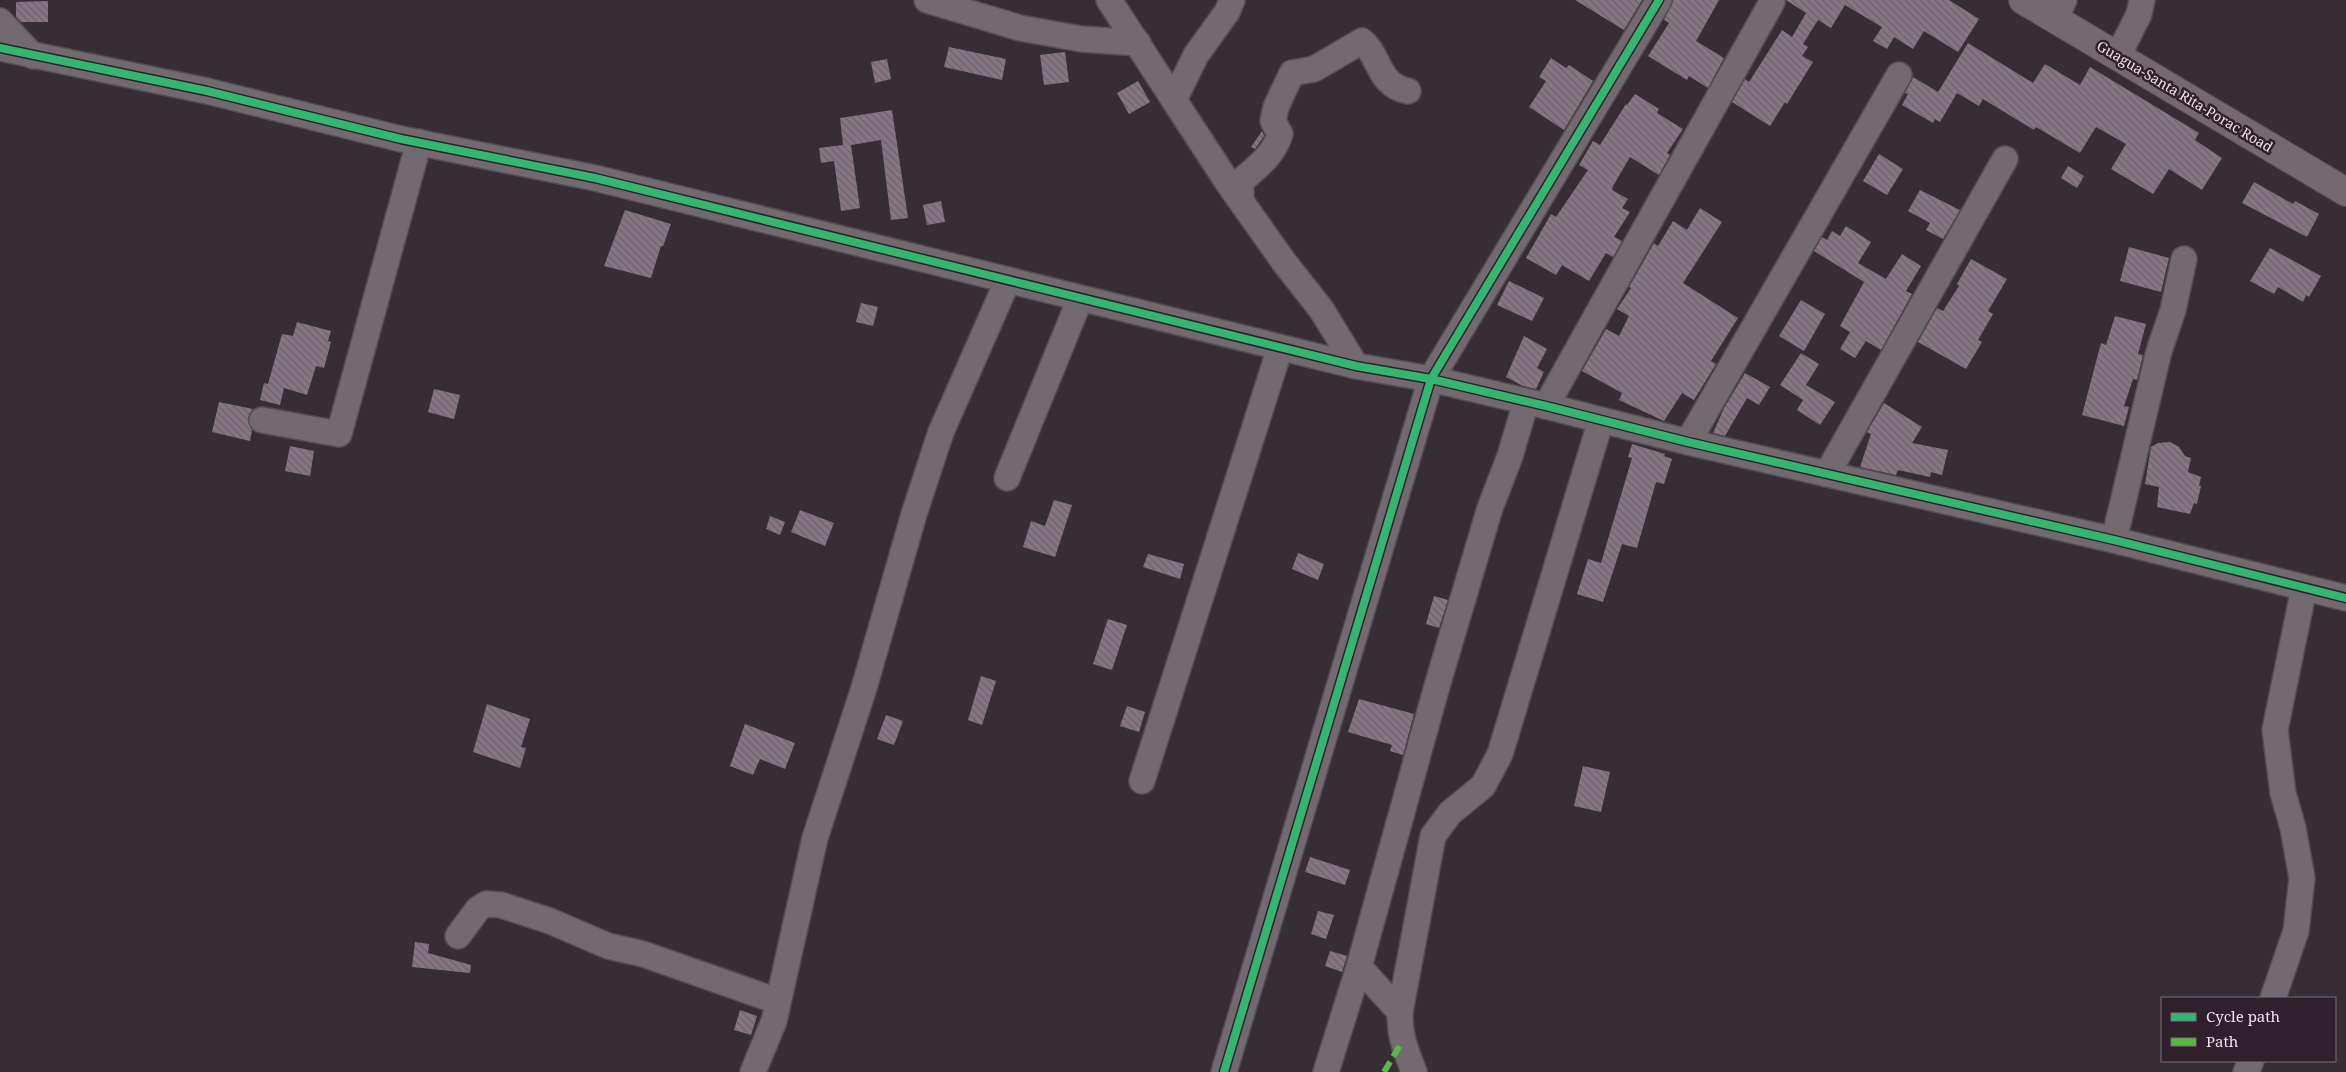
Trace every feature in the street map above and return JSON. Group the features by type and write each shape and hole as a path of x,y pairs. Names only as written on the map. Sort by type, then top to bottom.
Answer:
{"main road":[{"name":"Guagua-Santa Rita-Porac Road","path":"2023,0 2059,9 2118,56 2346,192"}],"street":[{"path":"927,0 1020,28 1081,38 1138,43"},
{"path":"1109,0 1284,262 1321,308 1356,366"},
{"path":"1174,100 1196,55 1227,12 1232,0"},
{"path":"1224,1072 1431,379 1659,0"},
{"path":"1326,1072 1359,967 1437,686 1490,508 1510,456 1536,404 1772,2 1771,0"},
{"path":"2118,56 2139,14 2142,0"},
{"path":"0,21 33,56"},
{"path":"1241,199 1241,181 1266,159 1280,134 1272,121 1276,107 1292,74 1314,69 1362,41 1367,45 1377,66 1389,82 1398,89 1408,91"},
{"path":"0,48 207,91 419,142 595,178 1280,348 1356,366 1431,379 1688,442 2114,540 2346,598"},
{"path":"1688,442 1899,74"},
{"path":"262,420 339,434 419,142"},
{"path":"1827,474 2006,159"},
{"path":"2114,540 2159,351 2173,310 2184,259"},
{"path":"753,1072 774,1021 815,838 864,688 917,504 941,432 1008,280"},
{"path":"1007,478 1080,298"},
{"path":"1142,781 1280,348"},
{"path":"1414,1072 1402,1042 1399,1027 1400,1012 1433,836 1450,813 1483,786 1500,754 1601,420"},
{"path":"2273,997 2296,931 2302,878 2293,828 2283,793 2275,730 2304,588"},
{"path":"458,936 478,908 486,904 501,906 550,922 608,946 643,954 778,1001"},
{"path":"1359,967 1400,1012"}],"building":[{"path":"1575,0 1642,0 1624,30"},
{"path":"1673,0 1719,0 1696,41 1724,58 1708,88 1689,76 1687,80 1648,56 1669,23 1664,20"},
{"path":"1786,0 1949,0 1979,19 1958,52 1924,31 1913,49 1894,37 1887,49 1873,41 1882,27 1845,5 1831,28 1818,20 1803,44 1808,47 1802,56 1813,62 1787,104 1785,102 1770,126 1732,102 1745,79 1749,82 1782,30 1792,37 1806,13"},
{"path":"48,1 48,22 21,22 16,17 16,2"},
{"path":"1968,43 2033,83 2045,64 2080,85 2090,67 2199,133 2195,140 2222,158 2202,190 2169,169 2153,194 2111,169 2126,144 2096,127 2080,153 2036,127 2034,130 1983,99 1979,106 1957,93 1940,122 1935,119 1933,123 1902,105 1908,94 1905,93 1913,77 1938,92"},
{"path":"949,47 1006,59 1002,80 944,67"},
{"path":"1065,52 1069,82 1044,85 1040,55"},
{"path":"1551,58 1566,68 1569,65 1593,81 1564,130 1529,107 1546,81 1539,77"},
{"path":"887,59 891,79 875,83 871,62"},
{"path":"1138,81 1150,102 1129,114 1117,93"},
{"path":"1635,94 1659,109 1657,113 1683,129 1667,153 1670,155 1659,175 1630,157 1613,186 1612,190 1628,199 1622,208 1630,212 1614,237 1622,241 1613,257 1606,253 1589,281 1562,265 1556,275 1526,258 1551,214 1556,217 1588,170 1579,165 1593,141 1600,145 1626,104"},
{"path":"892,110 908,218 891,220 881,140 851,145 860,208 841,211 834,161 821,163 819,148 843,145 840,118"},
{"path":"1262,131 1264,136 1255,149 1251,147"},
{"path":"1879,154 1903,169 1887,195 1863,181"},
{"path":"2068,166 2084,176 2077,188 2061,178"},
{"path":"2254,182 2293,204 2295,201 2319,214 2307,237 2242,203"},
{"path":"1920,190 1960,210 1943,239 1926,230 1930,223 1908,211"},
{"path":"941,201 945,222 927,225 923,205"},
{"path":"1700,208 1722,222 1683,283 1738,318 1711,361 1716,364 1694,400 1682,393 1664,421 1619,400 1622,393 1582,371 1606,329 1619,336 1629,316 1617,309 1631,288 1629,287 1654,243 1658,246 1673,221 1687,230"},
{"path":"625,210 671,224 663,246 661,246 651,278 604,266"},
{"path":"1846,226 1871,242 1858,263 1886,279 1902,254 1921,266 1906,291 1912,294 1881,350 1866,341 1855,358 1840,349 1850,332 1840,326 1864,282 1814,251 1822,237 1827,240 1832,231 1840,236"},
{"path":"2129,247 2169,258 2161,292 2120,281"},
{"path":"2270,248 2321,276 2309,297 2306,295 2303,302 2278,287 2274,294 2250,281"},
{"path":"1971,259 2007,279 1988,311 1993,314 1978,340 1982,342 1966,369 1918,342 1937,308 1943,311 1959,286 1957,284"},
{"path":"1509,281 1544,298 1532,321 1497,305"},
{"path":"1801,300 1825,314 1804,351 1779,336"},
{"path":"861,303 878,307 873,326 856,322"},
{"path":"2115,316 2146,324 2138,354 2143,355 2137,380 2133,379 2124,406 2129,407 2124,426 2082,415 2101,343 2106,345"},
{"path":"297,322 331,331 328,341 331,342 324,368 316,366 307,395 284,388 280,405 260,400 264,383 268,384 282,334 293,336"},
{"path":"1524,336 1547,349 1537,368 1544,372 1536,389 1523,386 1506,377"},
{"path":"1801,353 1819,364 1806,385 1835,402 1820,425 1797,410 1803,400 1780,385"},
{"path":"1745,373 1770,387 1759,405 1747,398 1725,436 1713,433 1724,408"},
{"path":"434,389 460,395 454,419 428,412"},
{"path":"219,402 253,409 248,418 252,430 250,441 212,432"},
{"path":"1884,403 1922,427 1912,443 1948,450 1942,475 1931,472 1930,477 1898,470 1896,475 1860,467 1871,434 1867,432"},
{"path":"2170,442 2179,447 2185,456 2191,458 2188,472 2201,477 2197,504 2194,503 2190,514 2157,507 2159,487 2145,484 2151,447 2158,443"},
{"path":"1632,444 1665,454 1664,456 1672,459 1664,484 1656,482 1637,548 1622,544 1603,602 1577,594 1588,559 1601,563 1632,458 1628,457"},
{"path":"290,446 314,451 310,476 285,471"},
{"path":"1054,500 1072,505 1055,557 1023,547 1031,521 1045,526"},
{"path":"800,510 834,523 825,546 791,532"},
{"path":"770,516 785,522 780,535 766,529"},
{"path":"1298,553 1324,564 1318,580 1292,569"},
{"path":"1148,554 1184,564 1180,579 1143,567"},
{"path":"1434,596 1448,600 1439,628 1426,624"},
{"path":"1108,619 1127,625 1112,670 1093,664"},
{"path":"981,676 996,681 982,725 968,720"},
{"path":"1359,699 1414,714 1403,755 1390,751 1392,745 1348,732"},
{"path":"487,704 530,719 521,747 526,748 520,768 473,752"},
{"path":"1127,706 1145,712 1139,732 1120,726"},
{"path":"886,715 903,721 894,745 877,739"},
{"path":"745,724 795,743 785,769 760,759 753,775 730,766"},
{"path":"1583,766 1610,772 1601,812 1574,806"},
{"path":"1310,857 1350,870 1345,885 1305,872"},
{"path":"1318,911 1334,915 1326,939 1311,934"},
{"path":"415,942 429,944 428,953 471,965 470,973 412,967"},
{"path":"1330,951 1347,956 1342,972 1325,966"},
{"path":"740,1010 757,1016 751,1035 734,1030"}],"marked path":[{"path":"1384,1072 1402,1042"}],"cycle path":[{"path":"1224,1072 1431,379 1659,0"},
{"path":"0,48 207,91 401,139 595,178 1356,366 1431,379 1688,442 2114,540 2346,598"}]}
